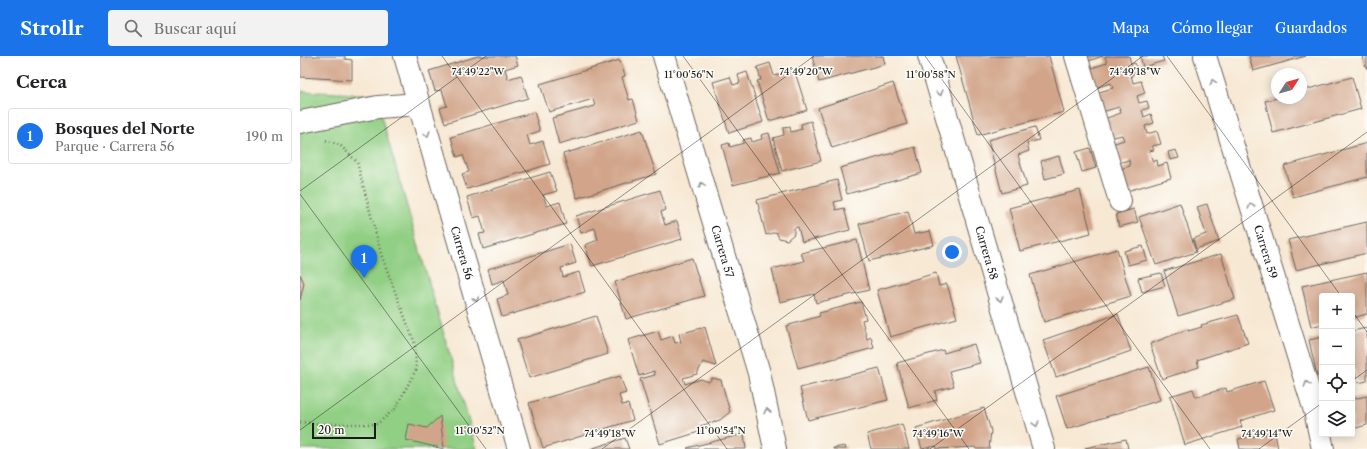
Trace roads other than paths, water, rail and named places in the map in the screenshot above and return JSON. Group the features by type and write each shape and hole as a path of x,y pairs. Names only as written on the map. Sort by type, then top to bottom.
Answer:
{"street":[{"name":"Carrera 56","path":"405,56 519,449"},
{"name":"Carrera 57","path":"664,56 759,373 775,449"},
{"name":"Carrera 58","path":"929,56 1044,449"},
{"path":"1076,56 1120,201"},
{"name":"Carrera 59","path":"1205,56 1315,411 1323,449"},
{"path":"300,122 378,107 419,104"}],"place":[{"name":"Bosques del Norte","path":"364,278"}]}
